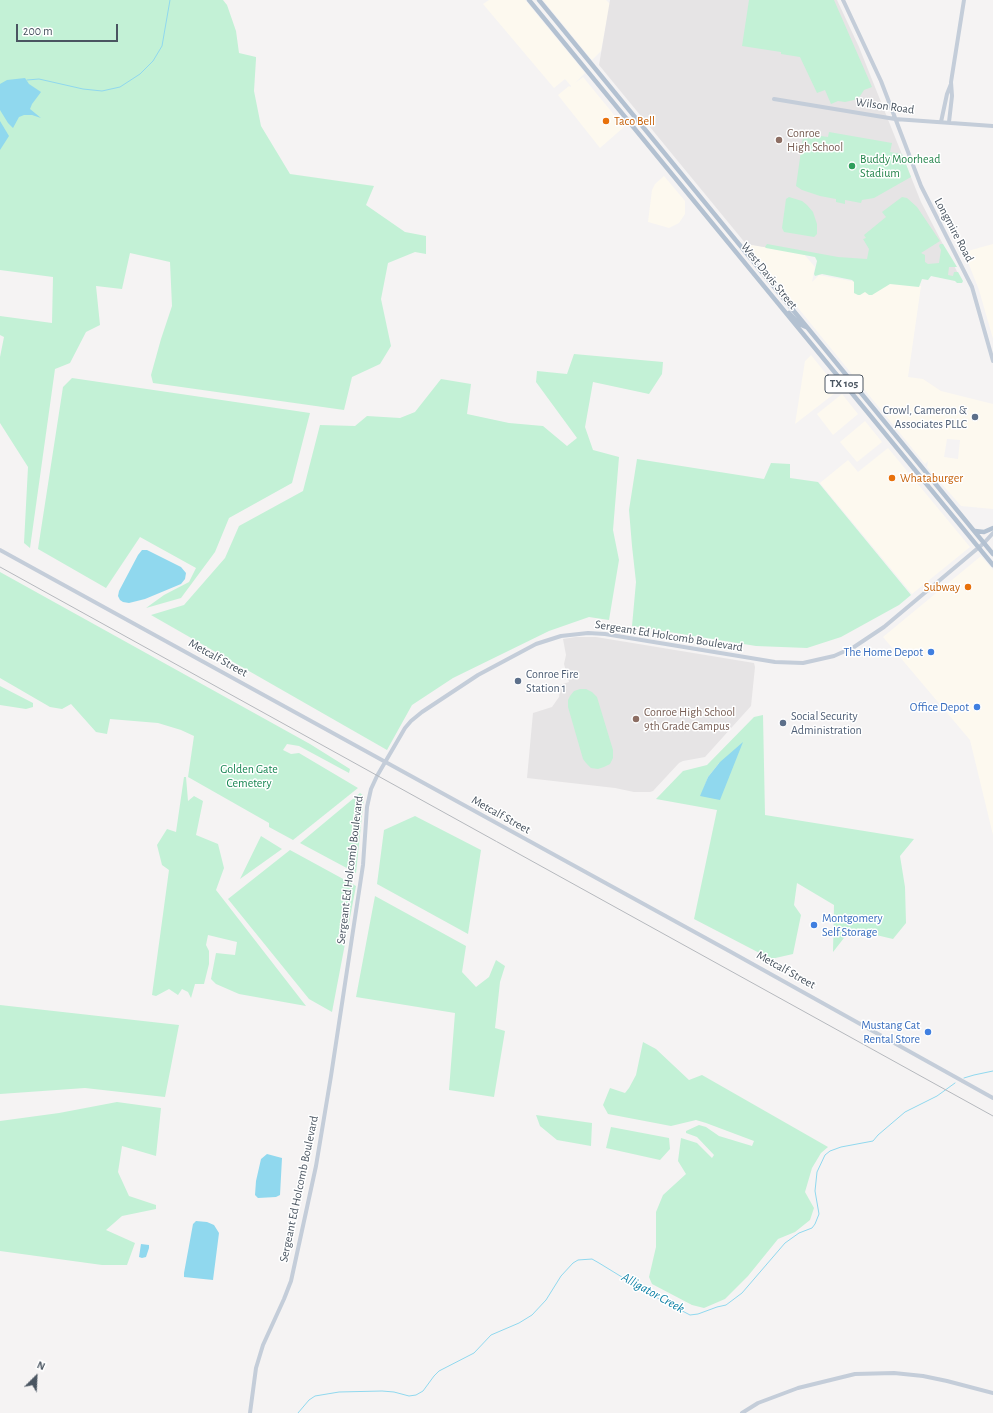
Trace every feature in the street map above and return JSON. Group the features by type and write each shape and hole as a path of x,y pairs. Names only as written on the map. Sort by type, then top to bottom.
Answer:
{"main road":[{"name":"West Davis Street","path":"529,0 993,564"},
{"name":"West Davis Street","path":"538,0 993,554"},
{"path":"542,16 546,15 549,17 572,45 578,48"},
{"path":"653,151 658,151 677,172 682,174"},
{"path":"747,265 752,265 768,284 772,285"},
{"path":"779,304 785,308 799,324 806,327"},
{"path":"800,330 807,332 821,348 827,352"},
{"path":"867,412 873,413 890,433 898,438"},
{"path":"975,532 984,532 993,528"}],"street":[{"name":"Longmire Road","path":"843,0 872,62 921,186 972,287 993,361"},
{"path":"941,122 951,82 964,0"},
{"path":"950,122 952,96 951,82"},
{"name":"Wilson Road","path":"774,99 895,119 993,126"},
{"path":"979,547 993,533"},
{"name":"Sergeant Ed Holcomb Boulevard","path":"250,1413 256,1368 263,1345 291,1281 316,1166 363,865 367,807 371,789 405,728 422,712 478,675 530,647 561,636 576,634 605,634 774,662 794,663 814,661 834,656 854,648 873,635 979,547"},
{"name":"Metcalf Street","path":"0,550 385,763 725,948 993,1098"},
{"path":"742,1413 768,1398 798,1388 855,1374 894,1373 923,1376 947,1380 993,1393"}],"shaded area":[{"path":"489,0 525,0 585,73 575,83 583,77 624,127 600,148 558,95 571,86 565,79 554,88 483,4"},
{"path":"543,0 606,0 610,4 601,51 592,60"},
{"name":"Conroe High School","path":"610,0 837,0 859,47 921,202 962,281 746,244 599,65"},
{"path":"664,176 685,201 685,214 679,223 669,228 648,222 652,190 655,184"},
{"path":"746,244 803,253 815,267 812,282 819,275 856,282 894,280 921,286 908,377 923,379 941,391 993,404 993,509 961,506 927,467 928,461 925,464","holes":["947,439 960,440 958,459 944,457"]},
{"path":"993,244 993,339 979,290 964,252"},
{"path":"811,355 839,390 795,424 805,361"},
{"path":"842,394 858,414 833,435 817,414"},
{"path":"865,421 882,442 857,462 840,442"},
{"path":"888,448 970,547 912,594 820,483 848,460 858,472"},
{"path":"981,556 993,570 993,835 970,740 883,637"},
{"name":"Conroe High School 9th Grade Campus","path":"576,637 596,637 754,663 755,667 751,706 705,757 679,763 653,791 650,792 634,792 615,788 527,778 533,713 552,707 559,697 560,685 569,682 564,664 566,655 563,639"}],"green space":[{"path":"0,0 223,0 227,5 236,31 239,53 256,57 254,91 261,126 290,174 374,186 366,205 405,232 426,236 426,254 415,252 388,263 381,299 391,346 380,364 352,377 344,410 153,383 151,375 172,306 170,262 130,253 122,289 96,286 100,325 86,332 70,363 55,369 30,548 24,543 28,467 0,423 0,357 4,337 0,335 0,316 52,323 53,277 0,270"},
{"path":"749,0 834,0 872,87 864,90 860,96 854,100 845,102 838,101 831,104 825,90 817,93 800,57 781,54 781,52 742,46"},
{"name":"Buddy Moorhead Stadium","path":"829,132 892,143 890,152 902,154 911,177 874,198 862,200 861,203 845,200 845,204 836,202 836,199 802,190 796,186 803,137 812,139 814,135 828,137"},
{"path":"789,197 802,201 813,212 817,224 817,234 814,237 784,232 782,228 786,199"},
{"path":"902,197 907,198 917,207 940,241 921,253 925,255 925,262 928,264 939,263 941,250 939,246 940,244 943,244 957,267 949,267 948,275 953,276 954,272 958,272 963,281 962,283 931,276 928,280 922,279 919,287 890,284 872,295 865,292 858,295 854,293 854,282 852,280 822,274 815,276 814,274 817,261 815,257 765,247 767,244 838,257 867,259 869,249 863,239 866,238 864,235 886,217 882,212"},
{"path":"574,354 663,362 662,374 649,394 593,382 585,427 593,450 619,457 613,530 619,560 609,620 589,617 549,631 453,678 412,705 387,750 151,615 184,605 225,558 239,526 303,491 320,425 355,426 367,416 400,418 415,412 441,379 471,384 467,414 509,423 543,426 567,446 577,438 536,382 537,371 567,374"},
{"path":"72,378 310,413 292,483 229,518 215,552 181,598 146,608 164,595 189,582 196,568 140,537 106,588 38,549 63,387"},
{"path":"637,459 764,479 771,463 790,464 790,478 818,482 911,595 899,605 841,637 807,648 756,646 632,626 636,582 629,510"},
{"name":"Golden Gate Cemetery","path":"0,572 310,744 350,769 349,773 299,746 287,744 283,750 291,754 299,753 358,788 293,840 269,827 269,823 188,777 194,736 181,730 158,723 110,719 107,734 96,732 71,704 62,709 50,707 0,678"},
{"path":"0,686 33,703 33,707 26,709 0,705"},
{"path":"586,689 597,697 613,750 613,758 610,764 598,769 591,768 583,759 568,707 568,700 570,696 574,691"},
{"path":"763,715 765,815 914,839 900,856 905,887 906,923 893,939 851,929 833,952 834,905 797,883 794,905 801,915 793,954 771,959 694,919 717,810 656,799 683,771 707,765 754,717","holes":["720,762 701,796 708,777"]},
{"path":"184,777 186,777 188,801 194,796 203,801 196,835 218,844 224,868 216,890 306,1006 239,994 216,984 211,979 216,953 235,955 237,942 208,935 206,945 209,951 209,964 204,984 195,984 191,998 188,992 182,989 178,995 169,989 156,996 152,995 169,870 162,865 157,845 167,829 176,832"},
{"path":"360,793 364,796 356,873 300,843"},
{"path":"415,816 481,850 468,934 377,884 384,830"},
{"path":"261,836 282,849 240,879"},
{"path":"290,850 356,886 332,1012 309,999 228,899"},
{"path":"375,896 466,946 462,972 476,987 489,977 496,960 505,966 500,982 495,1028 505,1031 494,1097 449,1090 455,1013 356,997"},
{"path":"0,1005 179,1025 165,1097 85,1088 0,1094"},
{"path":"643,1042 656,1049 689,1080 702,1075 828,1147 821,1153 812,1168 805,1192 814,1208 810,1220 795,1232 778,1239 748,1276 725,1299 704,1308 692,1305 652,1284 649,1277 656,1247 656,1212 663,1195 686,1174 678,1161 681,1138 697,1143 712,1158 714,1155 697,1137 686,1133 686,1131 699,1125 706,1127 719,1136 752,1146 754,1141 696,1120 671,1126 608,1114 603,1105 610,1088 625,1093 629,1088 636,1075"},
{"path":"117,1102 161,1108 156,1156 122,1146 118,1172 129,1196 156,1205 156,1209 122,1216 106,1230 135,1243 127,1265 102,1265 0,1251 0,1121 59,1113"},
{"path":"536,1115 592,1123 591,1146 557,1140 540,1126"},
{"path":"611,1127 669,1138 670,1149 660,1160 606,1148"}],"water":[{"path":"25,78 29,84 41,92 30,109 41,118 32,115 24,115 19,117 13,128 0,110 0,84 7,80"},
{"path":"0,121 9,136 0,150"},
{"path":"142,550 147,550 181,567 186,573 185,579 181,584 145,599 129,603 123,602 118,596 119,591"},
{"path":"743,742 720,800 700,796 708,777 720,762"},
{"path":"267,1154 282,1158 280,1195 276,1197 258,1198 255,1195 256,1181 261,1159"},
{"path":"196,1221 207,1222 214,1225 219,1233 213,1280 184,1277 193,1224"},
{"path":"141,1244 149,1245 146,1257 142,1258 139,1257"}],"waterway":[{"path":"27,80 39,79 83,89 102,91 120,87 140,74 153,61 162,46 170,0"},
{"name":"Alligator Creek","path":"964,1078 993,1071"},
{"name":"Alligator Creek","path":"298,1413 309,1400 315,1396 339,1392 382,1391 394,1392 409,1396 416,1395 423,1391 439,1371 474,1353 491,1335 519,1323 532,1315 546,1300 561,1276 573,1263 578,1260 592,1259 648,1293 690,1315 726,1305 742,1293 785,1243 799,1233 812,1228 815,1224 819,1214 815,1191 817,1172 825,1155 830,1151 841,1147 873,1141 905,1112 937,1096 955,1083"}],"railway":[{"path":"0,567 993,1116"}],"place":[{"name":"Taco Bell","path":"606,121"},
{"name":"Conroe High School","path":"779,140"},
{"name":"Buddy Moorhead Stadium","path":"852,166"},
{"name":"Crowl, Cameron & Associates PLLC","path":"975,417"},
{"name":"Whataburger","path":"892,478"},
{"name":"Subway","path":"968,587"},
{"name":"The Home Depot","path":"931,652"},
{"name":"Conroe Fire Station 1","path":"518,681"},
{"name":"Office Depot","path":"977,707"},
{"name":"Conroe High School 9th Grade Campus","path":"636,719"},
{"name":"Social Security Administration","path":"783,723"},
{"name":"Montgomery Self Storage","path":"814,925"},
{"name":"Mustang Cat Rental Store","path":"928,1032"}]}
